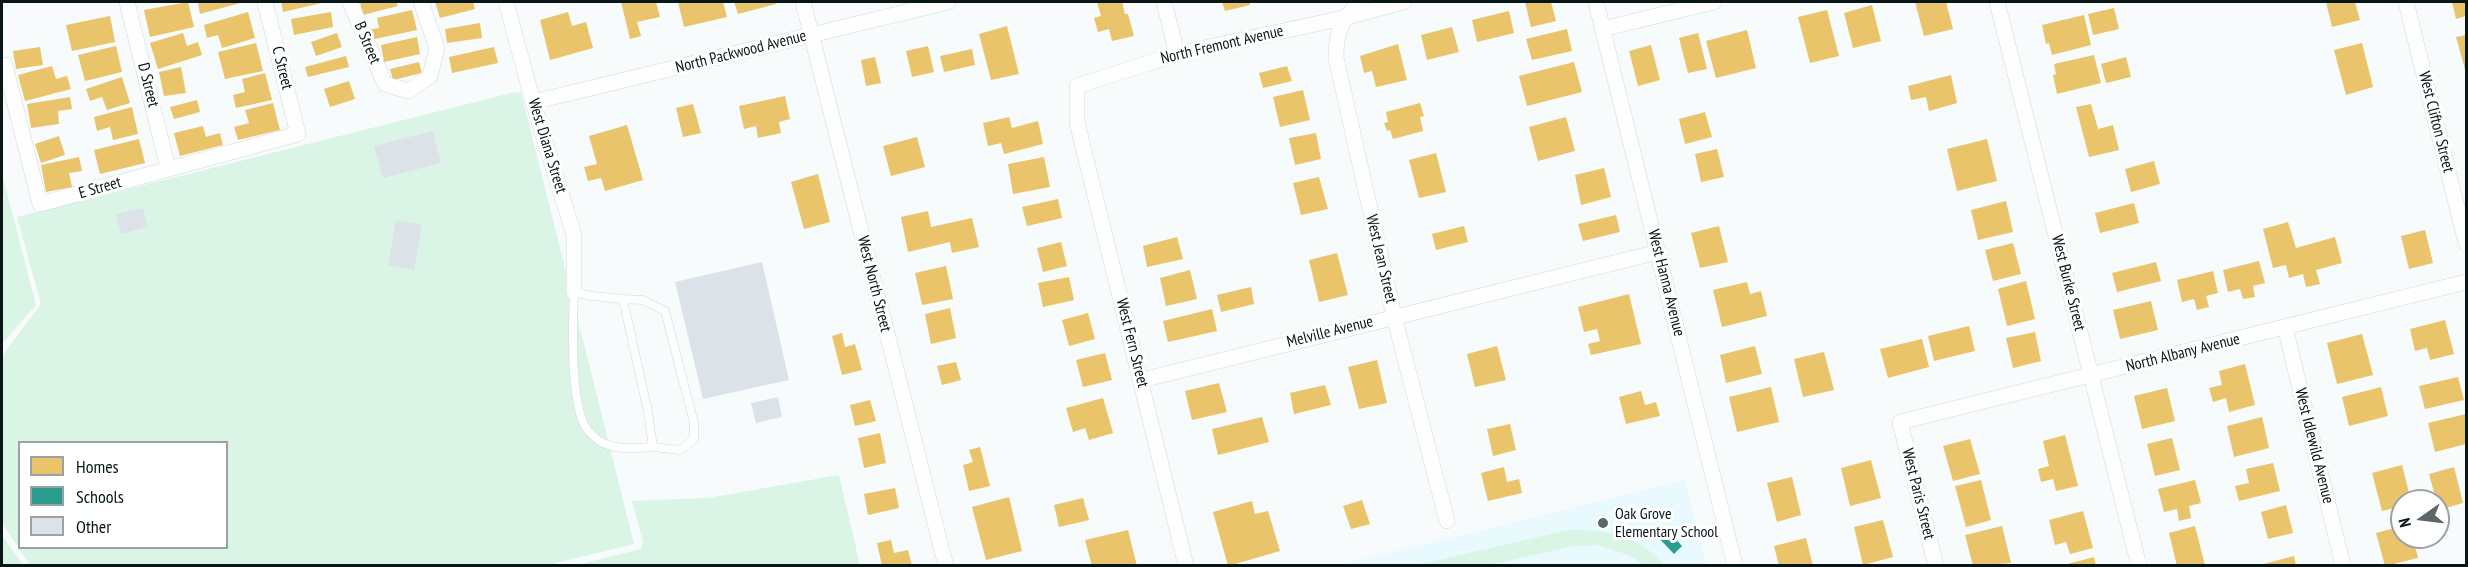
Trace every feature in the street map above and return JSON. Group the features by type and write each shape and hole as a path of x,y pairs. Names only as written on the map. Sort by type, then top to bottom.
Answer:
{"street":[{"name":"D Street","path":"127,2 168,168"},
{"name":"C Street","path":"265,2 298,134"},
{"name":"B Street","path":"350,2 385,84 408,91 430,76 437,48 421,2"},
{"name":"West Diana Street","path":"506,2 533,102 574,235 574,292"},
{"name":"West North Street","path":"803,2 946,566"},
{"name":"North Packwood Avenue","path":"533,102 948,2"},
{"path":"1164,2 1178,54"},
{"path":"1343,18 1360,2"},
{"name":"North Fremont Avenue","path":"1077,122 1077,86 1178,54 1343,18 1404,2"},
{"name":"West Hanna Avenue","path":"1596,2 1735,566"},
{"path":"1602,29 1714,2"},
{"name":"West Burke Street","path":"1997,2 2139,566"},
{"name":"West Clifton Street","path":"2406,2 2466,243"},
{"name":"West Jean Street","path":"1343,18 1336,42 1336,58 1394,316 1447,521"},
{"name":"E Street","path":"5,65 40,204 298,134"},
{"name":"West Fern Street","path":"1077,122 1186,566"},
{"name":"Melville Avenue","path":"1142,380 1658,252"},
{"name":"North Albany Avenue","path":"1900,422 2466,282"},
{"name":"West Idlewild Avenue","path":"2285,327 2343,566"},
{"name":"West Paris Street","path":"1900,422 1936,566"}],"lane":[{"path":"574,292 623,299 643,300 666,311 694,423 694,439 680,450 610,445 599,440 584,425 578,398 572,326 574,292"},
{"path":"623,299 648,412 653,447"}],"shaded area":[{"name":"Oak Grove Elementary School","path":"1685,480 1707,565 1335,566"}],"green space":[{"path":"521,92 634,544 543,566 30,565 19,549 228,549 228,441 18,441 18,547 2,523 2,356 41,304 17,217"},
{"path":"2,173 36,305 2,344"},
{"path":"839,475 860,565 577,565 641,549 643,542 632,501 708,498"},
{"path":"1568,530 1608,533 1633,540 1655,555 1664,565 1644,565 1629,555 1596,545 1573,546 1489,565 1417,565"},
{"path":"2,535 23,565 2,565"}],"building: Homes":[{"path":"188,2 194,27 150,37 144,10"},
{"path":"244,2 200,14 198,3"},
{"path":"281,2 326,2 283,12"},
{"path":"360,2 396,2 398,6 363,15"},
{"path":"435,2 473,2 475,9 440,18"},
{"path":"621,2 656,2 660,17 637,22 641,36 630,39"},
{"path":"678,2 723,2 727,17 684,27"},
{"path":"734,2 775,2 776,4 738,14"},
{"path":"1097,2 1122,2 1134,36 1112,41 1109,29 1098,32 1094,18 1101,16"},
{"path":"1222,2 1250,2 1250,5 1225,11"},
{"path":"1525,2 1551,2 1556,21 1531,27"},
{"path":"1915,2 1946,2 1953,29 1924,36"},
{"path":"2326,2 2355,2 2360,20 2332,27"},
{"path":"2452,2 2466,2 2466,16 2456,19"},
{"path":"1872,5 1881,41 1853,48 1844,13"},
{"path":"2114,8 2119,29 2093,35 2088,14"},
{"path":"412,10 417,30 370,40 367,30 379,28 377,18"},
{"path":"1827,10 1839,56 1810,63 1798,17"},
{"path":"1509,11 1514,33 1477,42 1472,20"},
{"path":"248,12 255,38 222,48 218,35 207,38 204,25"},
{"path":"331,12 333,27 294,35 291,19"},
{"path":"568,12 572,26 586,22 593,48 550,60 540,20"},
{"path":"2084,15 2091,45 2052,55 2049,43 2046,44 2042,25"},
{"path":"110,16 115,42 72,51 66,25"},
{"path":"480,23 482,38 447,43 445,29"},
{"path":"1007,26 1019,74 991,80 979,34"},
{"path":"1452,27 1459,52 1427,60 1421,35"},
{"path":"1567,29 1572,51 1532,60 1526,39"},
{"path":"1747,30 1756,68 1716,78 1706,41"},
{"path":"183,33 187,46 198,42 202,55 158,69 150,43"},
{"path":"337,33 342,47 316,56 311,42"},
{"path":"1698,33 1707,69 1688,73 1679,38"},
{"path":"2466,35 2466,73 2456,37"},
{"path":"417,37 420,54 384,62 381,45"},
{"path":"256,43 263,71 225,79 218,52"},
{"path":"2362,43 2373,87 2346,95 2334,50"},
{"path":"1398,44 1407,80 1376,87 1372,71 1364,73 1360,56"},
{"path":"1651,45 1660,80 1638,86 1629,51"},
{"path":"116,46 122,72 85,81 78,55"},
{"path":"928,46 934,72 912,77 906,51"},
{"path":"40,47 43,65 16,69 13,51"},
{"path":"494,47 498,63 452,73 449,57"},
{"path":"972,49 975,65 944,72 940,56"},
{"path":"2094,55 2101,83 2057,94 2053,75 2056,74 2054,64"},
{"path":"346,56 349,67 308,77 305,67"},
{"path":"875,57 881,83 866,86 861,60"},
{"path":"2126,57 2131,77 2106,83 2101,64"},
{"path":"419,62 422,73 393,80 390,69"},
{"path":"1574,62 1582,92 1527,106 1519,76"},
{"path":"52,66 56,79 67,76 71,89 25,101 18,75"},
{"path":"1287,66 1292,81 1263,88 1259,73"},
{"path":"181,67 186,93 164,96 159,72"},
{"path":"265,73 272,100 236,108 233,95 245,92 242,79"},
{"path":"1951,75 1957,103 1929,111 1926,97 1911,100 1908,86"},
{"path":"122,77 130,103 107,110 102,97 90,101 86,89"},
{"path":"349,81 355,99 330,107 324,89"},
{"path":"1303,90 1310,120 1280,127 1273,97"},
{"path":"785,96 790,119 779,122 781,133 758,138 756,126 744,129 739,106"},
{"path":"70,97 72,109 58,111 59,124 31,128 27,104"},
{"path":"197,100 200,112 174,119 170,107"},
{"path":"273,103 280,130 238,140 234,127 249,123 245,110"},
{"path":"1420,103 1424,116 1420,117 1423,131 1393,139 1384,123 1388,122 1386,112"},
{"path":"693,104 701,133 683,137 676,108"},
{"path":"2091,104 2098,129 2113,125 2119,150 2089,157 2076,107"},
{"path":"132,107 138,134 113,140 110,127 97,131 94,117"},
{"path":"1705,112 1712,137 1685,144 1679,119"},
{"path":"1009,117 1012,128 1038,121 1043,144 1004,154 1001,143 988,146 983,123"},
{"path":"1566,117 1575,151 1538,161 1529,127"},
{"path":"627,125 643,180 605,191 601,178 588,181 584,167 597,164 589,136"},
{"path":"203,126 206,137 220,133 223,145 180,156 174,133"},
{"path":"1316,133 1321,159 1295,165 1289,138"},
{"path":"59,136 65,155 41,163 35,144"},
{"path":"917,137 925,167 891,176 883,146"},
{"path":"139,139 145,163 100,174 94,150"},
{"path":"1987,139 1997,181 1957,191 1947,149"},
{"path":"1717,149 1724,177 1701,182 1695,154"},
{"path":"1436,153 1446,192 1419,198 1409,160"},
{"path":"79,157 82,171 69,173 72,187 46,192 41,165"},
{"path":"1044,157 1050,187 1013,194 1008,164"},
{"path":"2154,161 2160,184 2131,192 2125,169"},
{"path":"1604,168 1611,197 1581,205 1575,175"},
{"path":"818,174 830,222 804,229 791,182"},
{"path":"1319,177 1328,209 1301,215 1293,183"},
{"path":"1058,199 1062,218 1027,226 1022,207"},
{"path":"2006,201 2013,232 1978,240 1971,210"},
{"path":"2134,203 2139,223 2100,233 2095,213"},
{"path":"928,211 931,227 972,218 979,247 952,253 950,242 908,252 901,217"},
{"path":"1616,215 1620,232 1583,241 1578,224"},
{"path":"2288,222 2296,248 2335,237 2342,263 2316,270 2320,284 2306,287 2303,274 2289,278 2286,265 2273,268 2263,229"},
{"path":"1464,226 1468,242 1436,250 1432,234"},
{"path":"1719,226 1728,262 1700,268 1691,233"},
{"path":"2425,230 2433,263 2409,269 2401,236"},
{"path":"1177,237 1183,259 1147,267 1143,246"},
{"path":"1061,242 1067,266 1043,272 1037,248"},
{"path":"2013,243 2021,274 1993,281 1985,250"},
{"path":"1337,253 1348,295 1319,302 1309,260"},
{"path":"2259,261 2265,283 2253,286 2255,297 2243,299 2240,289 2228,292 2223,270"},
{"path":"2156,262 2161,281 2117,292 2112,273"},
{"path":"946,266 953,299 922,305 915,273"},
{"path":"1190,270 1197,299 1166,306 1160,278"},
{"path":"2213,271 2218,293 2206,296 2209,307 2197,310 2194,299 2182,302 2177,280"},
{"path":"1069,277 1074,300 1043,307 1038,283"},
{"path":"2026,281 2035,319 2007,326 1998,289"},
{"path":"1747,282 1750,294 1761,291 1767,316 1722,327 1713,290"},
{"path":"1251,287 1254,304 1221,312 1217,295"},
{"path":"1629,294 1641,344 1591,355 1588,344 1600,341 1597,329 1584,332 1578,307"},
{"path":"2151,301 2158,330 2120,339 2113,310"},
{"path":"950,308 956,338 931,344 925,314"},
{"path":"1212,309 1217,331 1168,342 1163,321"},
{"path":"1088,313 1095,339 1069,346 1062,320"},
{"path":"2445,320 2454,354 2430,360 2427,348 2415,351 2410,329"},
{"path":"1969,326 1975,351 1934,361 1928,336"},
{"path":"2035,332 2041,361 2013,368 2006,338"},
{"path":"842,333 845,347 855,344 862,370 842,375 832,336"},
{"path":"2362,334 2373,375 2337,384 2327,343"},
{"path":"1922,339 1929,367 1888,378 1880,349"},
{"path":"1497,346 1506,380 1475,387 1467,354"},
{"path":"1755,346 1762,374 1726,383 1720,355"},
{"path":"1824,352 1834,390 1803,397 1794,359"},
{"path":"1105,353 1112,380 1083,387 1076,360"},
{"path":"1377,360 1387,403 1359,409 1348,367"},
{"path":"956,362 961,380 942,385 937,366"},
{"path":"2245,364 2255,405 2229,412 2226,398 2213,402 2209,388 2222,385 2219,371"},
{"path":"2458,377 2464,400 2425,409 2419,386"},
{"path":"1219,383 1227,412 1192,420 1185,391"},
{"path":"1325,385 1331,405 1294,414 1290,393"},
{"path":"1771,387 1779,422 1737,432 1729,397"},
{"path":"2381,387 2388,416 2349,426 2342,397"},
{"path":"2167,388 2175,421 2142,429 2134,396"},
{"path":"1641,391 1645,405 1656,402 1660,416 1626,424 1619,397"},
{"path":"1103,398 1113,433 1089,440 1085,428 1073,432 1066,408"},
{"path":"870,400 876,421 855,426 850,405"},
{"path":"2466,414 2466,444 2435,452 2428,423"},
{"path":"1262,417 1269,442 1218,455 1212,429"},
{"path":"2262,417 2269,448 2234,457 2227,426"},
{"path":"1510,424 1516,450 1493,456 1487,429"},
{"path":"880,433 886,463 864,468 858,438"},
{"path":"2065,435 2078,486 2056,491 2053,479 2041,482 2038,469 2049,466 2043,441"},
{"path":"2172,438 2180,470 2155,476 2147,444"},
{"path":"1970,439 1980,474 1953,481 1943,446"},
{"path":"980,447 990,486 969,491 963,465 973,462 969,450"},
{"path":"1871,460 1881,498 1850,506 1841,468"},
{"path":"2273,463 2280,491 2239,501 2235,486 2249,483 2246,469"},
{"path":"2402,465 2408,489 2390,489 2390,509 2382,511 2372,473"},
{"path":"1504,467 1507,482 1519,479 1522,493 1488,501 1481,473"},
{"path":"2454,467 2463,503 2450,507 2450,489 2433,489 2429,474"},
{"path":"1792,477 1801,515 1777,522 1767,483"},
{"path":"1981,480 1991,520 1966,527 1955,486"},
{"path":"2195,480 2201,503 2189,506 2191,518 2179,521 2177,509 2164,512 2158,489"},
{"path":"895,488 899,508 868,515 864,494"},
{"path":"1009,497 1022,551 986,560 972,507"},
{"path":"1083,498 1089,520 1059,527 1054,505"},
{"path":"1362,500 1370,524 1351,529 1343,506"},
{"path":"1252,501 1255,514 1268,511 1280,551 1228,566 1213,512"},
{"path":"2286,505 2293,533 2268,539 2261,512"},
{"path":"2083,511 2093,548 2070,554 2066,542 2055,545 2049,520"},
{"path":"1883,520 1893,557 1863,565 1854,527"},
{"path":"2002,526 2011,563 1973,566 1965,535"},
{"path":"2195,526 2205,565 2177,566 2169,533"},
{"path":"2390,529 2390,549 2416,549 2418,558 2385,566 2376,533"},
{"path":"1128,530 1137,566 1092,566 1085,540"},
{"path":"1806,538 1813,566 1779,566 1774,546"},
{"path":"891,540 894,553 908,550 912,566 882,566 877,543"},
{"path":"2294,556 2296,566 2260,566 2260,565"},
{"path":"2094,557 2096,566 2064,566 2064,565"}],"building: Schools":[{"path":"1664,526 1682,546 1674,554 1655,534"}],"building: Other":[{"path":"433,131 441,163 383,178 374,146"},
{"path":"143,208 148,227 121,234 116,214"},
{"path":"396,220 422,225 414,270 388,265"},
{"path":"762,262 789,380 703,399 675,282"},
{"path":"778,397 782,417 756,423 751,403"}],"place":[{"name":"Oak Grove Elementary School","path":"1603,523"}]}
